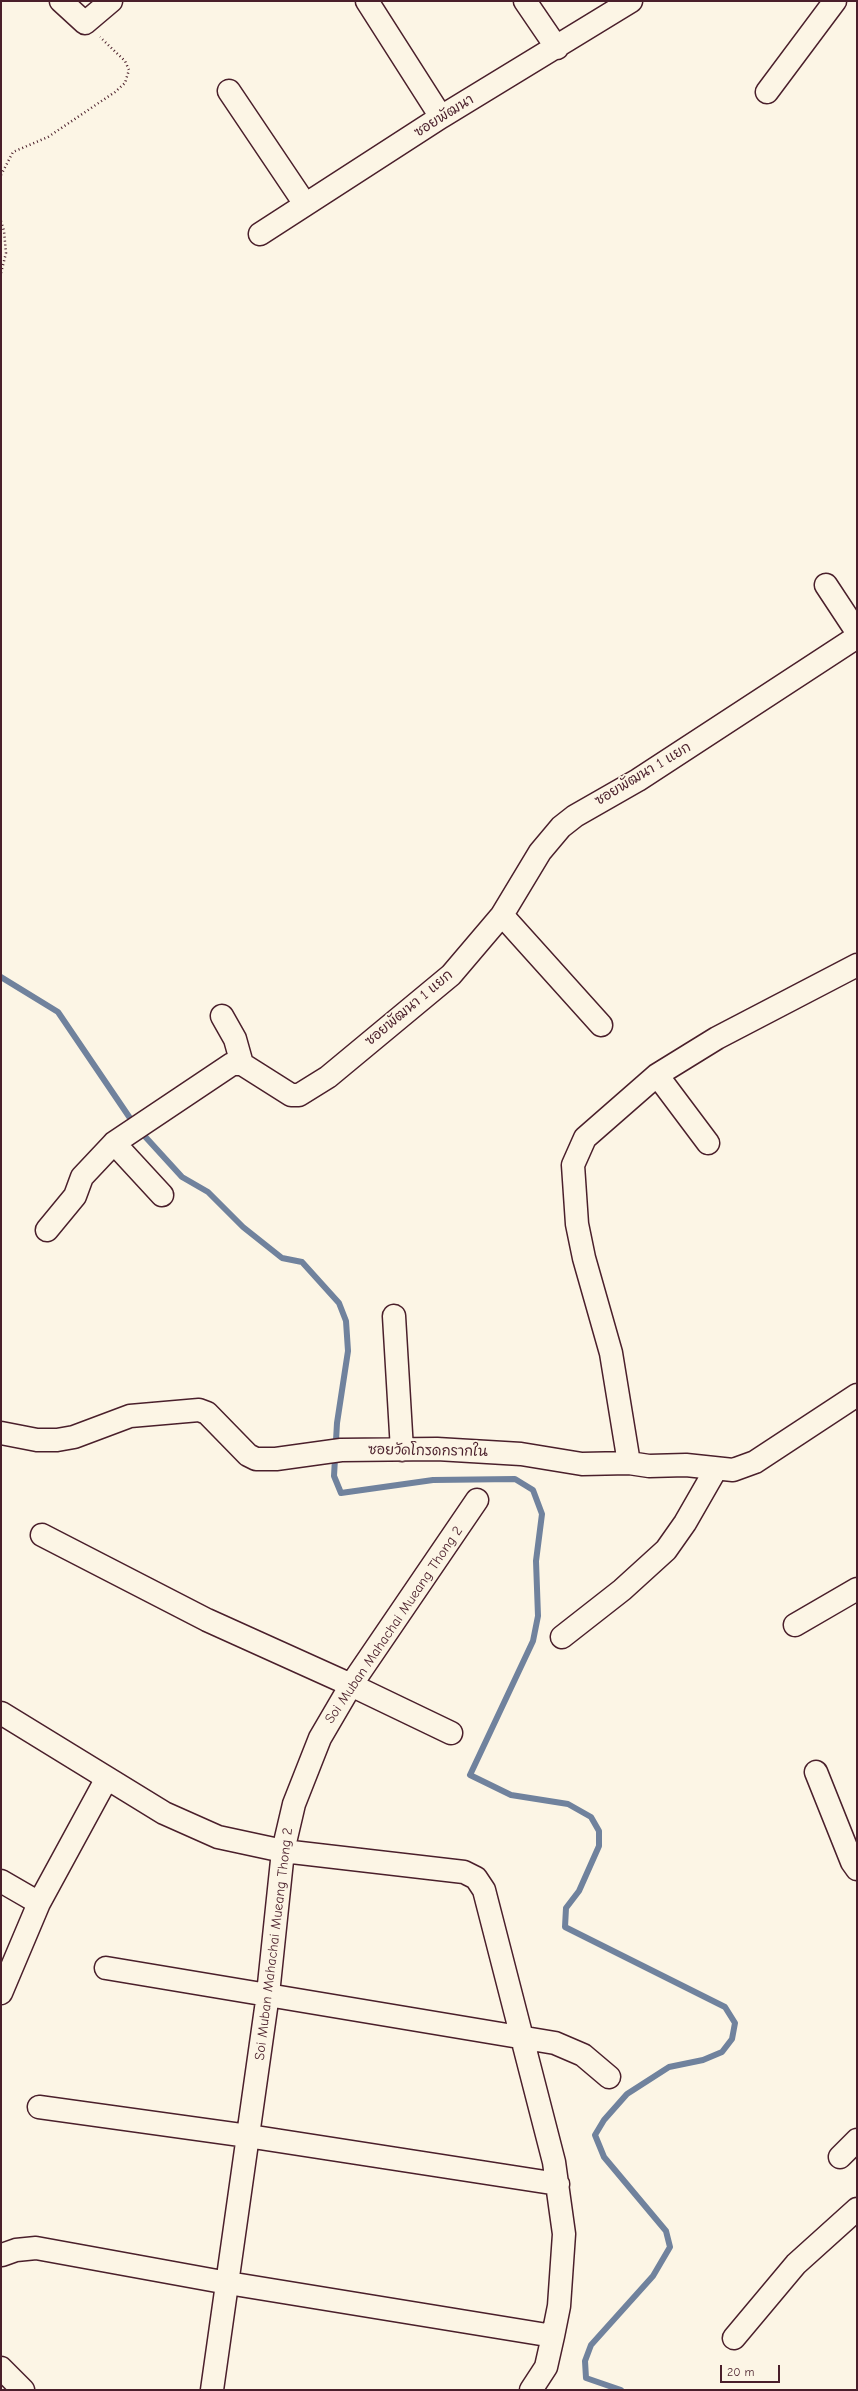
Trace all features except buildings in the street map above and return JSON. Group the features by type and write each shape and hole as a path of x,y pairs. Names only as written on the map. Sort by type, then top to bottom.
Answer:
{"street":[{"path":"61,1 85,23 111,1"},
{"path":"367,1 441,117"},
{"path":"525,1 557,48"},
{"name":"ซอยพัฒนา","path":"260,234 441,117 557,48 630,1"},
{"path":"767,92 835,1"},
{"path":"229,91 305,204"},
{"path":"826,585 857,632"},
{"name":"ซอยพัฒนา 1 แยก","path":"242,1064 291,1095 299,1095 304,1093 328,1077 451,976 502,915 540,852 561,827 574,816 638,780 857,637"},
{"path":"502,915 601,1025"},
{"path":"629,1463 611,1353 584,1258 577,1224 573,1165 585,1138 657,1075 724,1034 857,965"},
{"path":"48,1230 75,1196 82,1177 114,1143 232,1064 242,1064 235,1038 222,1016"},
{"path":"657,1075 708,1143"},
{"path":"114,1143 162,1195"},
{"path":"394,1316 402,1450"},
{"name":"ซอยวัดโกรดกรากใน","path":"1,1433 37,1440 57,1440 74,1437 130,1416 199,1410 208,1413 248,1455 256,1459 276,1459 341,1450 493,1452 582,1464 629,1463 649,1466 686,1465 732,1470 755,1462 857,1395"},
{"path":"562,1637 622,1590 666,1550 685,1523 716,1469"},
{"name":"Soi Muban Mahachai Mueang Thong 2","path":"212,2390 268,1994 283,1851 294,1804 320,1738 351,1685 477,1500"},
{"path":"42,1535 208,1620 351,1685 451,1733"},
{"path":"795,1625 857,1588"},
{"path":"1,1713 164,1813 218,1836 283,1851 464,1872 476,1878 484,1890 558,2184 564,2234 559,2306 553,2336 546,2367 531,2390"},
{"path":"816,1772 852,1862 857,1869"},
{"path":"1,1993 39,1903 107,1778"},
{"path":"1,1881 39,1903"},
{"path":"106,1968 555,2043 583,2055 609,2077"},
{"path":"39,2107 248,2136 558,2184"},
{"path":"840,2157 857,2140"},
{"path":"734,2338 796,2264 857,2209"},
{"path":"2,2255 16,2250 36,2248 228,2283 553,2336"},
{"path":"1,2368 23,2390"}],"path":[{"path":"1,175 14,152 48,137 115,92 125,83 129,70 125,61 85,23"},
{"path":"1,221 4,231 6,253 1,274"}],"waterway":[{"path":"1,977 58,1012 134,1124"},
{"path":"140,1131 182,1177 208,1192 243,1227 282,1258 302,1262 339,1303 346,1321 348,1351 337,1423 334,1476 341,1493 433,1480 515,1479 533,1490 542,1514 536,1561 538,1616 533,1641 470,1775 511,1795 568,1804 591,1817 599,1831 599,1846 579,1891 566,1908 565,1927 725,2007 735,2023 732,2039 722,2052 703,2060 669,2067 627,2094 604,2120 595,2135 604,2157 666,2231 670,2247 653,2276 591,2345 585,2361 586,2378 621,2390"}]}
